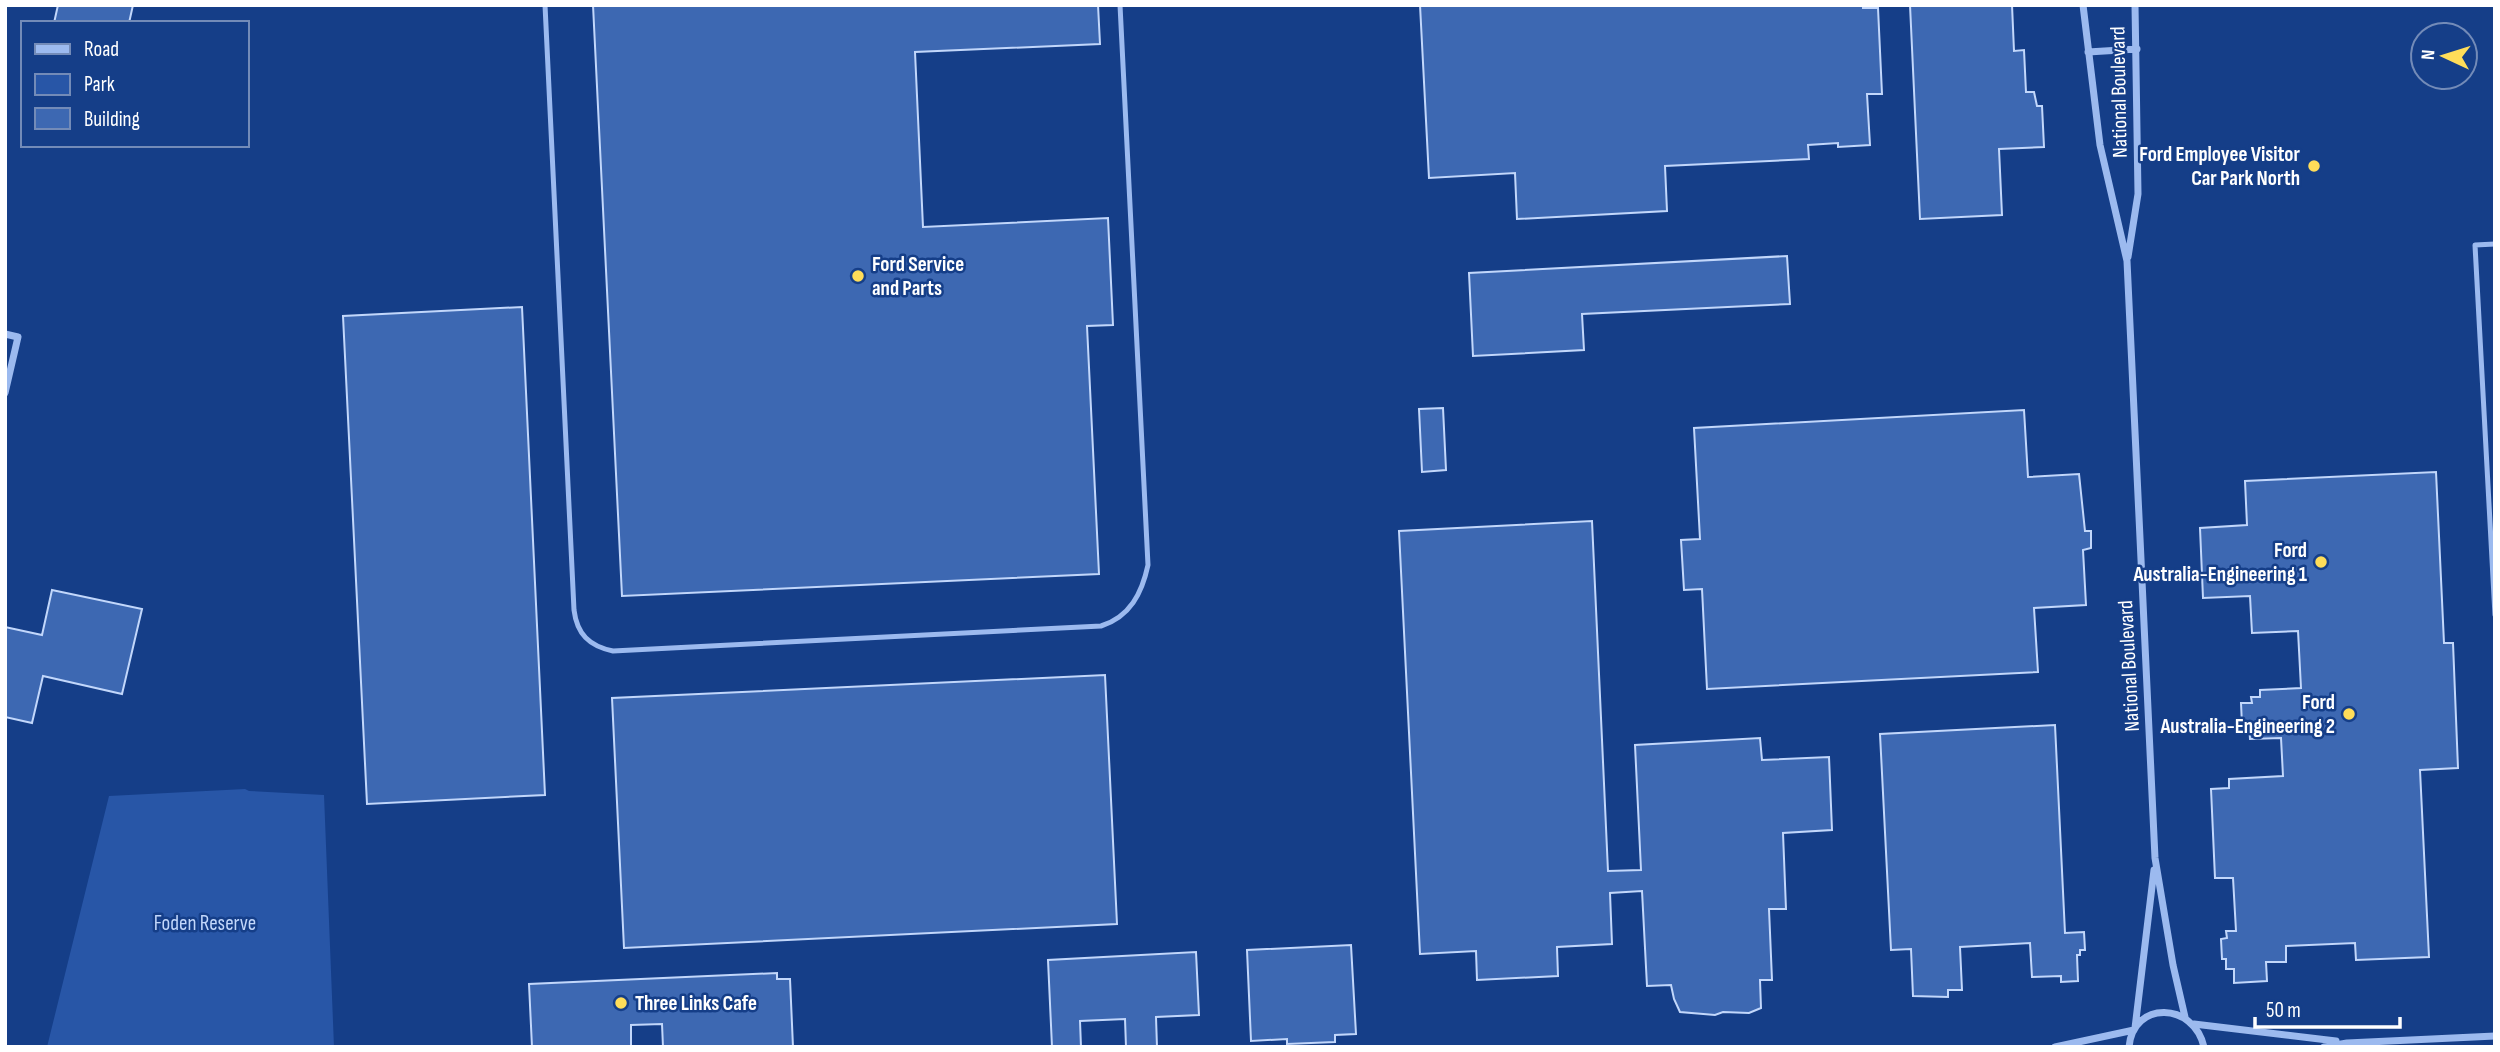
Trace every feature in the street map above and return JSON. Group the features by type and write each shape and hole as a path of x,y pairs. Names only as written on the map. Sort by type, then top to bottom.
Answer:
{"street":[{"name":"National Boulevard","path":"2083,5 2100,145 2127,261 2155,858 2173,965 2185,1017"},
{"name":"National Boulevard","path":"2127,261 2138,194 2135,5"},
{"path":"2088,52 2137,49"},
{"path":"5,334 18,337 5,393"},
{"name":"National Boulevard","path":"2129,1047 2134,1029 2155,858"},
{"path":"2055,1047 2134,1029 2152,1015 2164,1012 2185,1017 2194,1024 2204,1047"},
{"path":"2194,1024 2347,1043"},
{"path":"2323,1047 2347,1043 2495,1036"}],"lane":[{"path":"545,5 575,622 587,641 599,648 613,651 1101,626 1113,623 1136,600 1148,565 1120,5"},
{"path":"2495,244 2475,245 2495,615"}],"green space":[{"name":"Foden Reserve","path":"245,789 324,795 334,1047 47,1047 109,796"}],"building":[{"path":"58,5 133,5 129,21 54,21"},
{"name":"Ford Service and Parts","path":"593,5 1098,5 1100,44 915,52 923,227 1108,218 1113,325 1087,326 1099,574 622,596"},
{"path":"1420,5 1863,5 1863,8 1878,8 1882,94 1867,94 1870,145 1808,145 1809,159 1665,166 1667,211 1517,219 1515,173 1429,178"},
{"path":"1910,5 2012,5 2014,51 2024,50 2026,92 2034,92 2037,106 2042,106 2044,147 1999,149 2002,215 1920,219"},
{"path":"1787,256 1790,304 1582,314 1584,350 1473,356 1469,273"},
{"path":"522,307 545,795 367,804 343,316"},
{"path":"1443,408 1446,470 1422,472 1419,409"},
{"path":"2024,410 2028,477 2079,474 2085,531 2091,531 2091,548 2083,550 2086,605 2034,608 2038,672 1707,689 1702,589 1684,590 1681,540 1700,539 1694,428"},
{"path":"2436,472 2444,643 2453,643 2458,768 2420,770 2429,957 2356,960 2355,943 2286,946 2286,962 2266,962 2267,981 2234,983 2234,969 2226,969 2226,959 2222,959 2221,939 2227,938 2226,931 2236,931 2233,878 2215,878 2211,789 2229,788 2229,779 2283,776 2281,738 2250,739 2249,724 2242,725 2241,703 2252,703 2251,697 2260,697 2260,690 2301,688 2298,631 2252,633 2250,596 2203,598 2200,528 2247,525 2245,481"},
{"path":"1592,521 1608,871 1641,870 1635,745 1760,738 1762,760 1829,757 1832,830 1783,833 1786,909 1769,909 1772,980 1760,980 1761,1008 1749,1013 1723,1012 1715,1015 1680,1012 1671,985 1647,986 1642,891 1610,893 1612,944 1557,947 1558,976 1477,980 1476,951 1420,954 1399,531"},
{"path":"52,590 142,609 122,694 43,676 32,723 5,717 5,627 42,635"},
{"path":"1105,675 1117,924 624,948 612,698"},
{"path":"2055,725 2065,933 2084,932 2085,950 2080,950 2080,955 2077,955 2078,981 2061,982 2061,976 2032,977 2030,943 1960,947 1962,990 1948,990 1948,997 1913,996 1911,949 1891,950 1880,734"},
{"path":"1351,945 1356,1034 1335,1035 1335,1042 1287,1044 1287,1039 1251,1041 1247,950"},
{"path":"1196,952 1199,1015 1156,1017 1157,1047 1126,1047 1125,1019 1080,1021 1081,1047 1052,1047 1048,960"},
{"path":"777,973 777,979 790,979 793,1047 663,1047 662,1024 631,1025 631,1047 532,1047 529,984"}],"place":[{"name":"Ford Employee Visitor Car Park North","path":"2314,166"},
{"name":"Ford Service and Parts","path":"858,276"},
{"name":"Ford Australia-Engineering 1","path":"2321,562"},
{"name":"Ford Australia-Engineering 2","path":"2349,714"},
{"name":"Three Links Cafe","path":"621,1003"}]}
